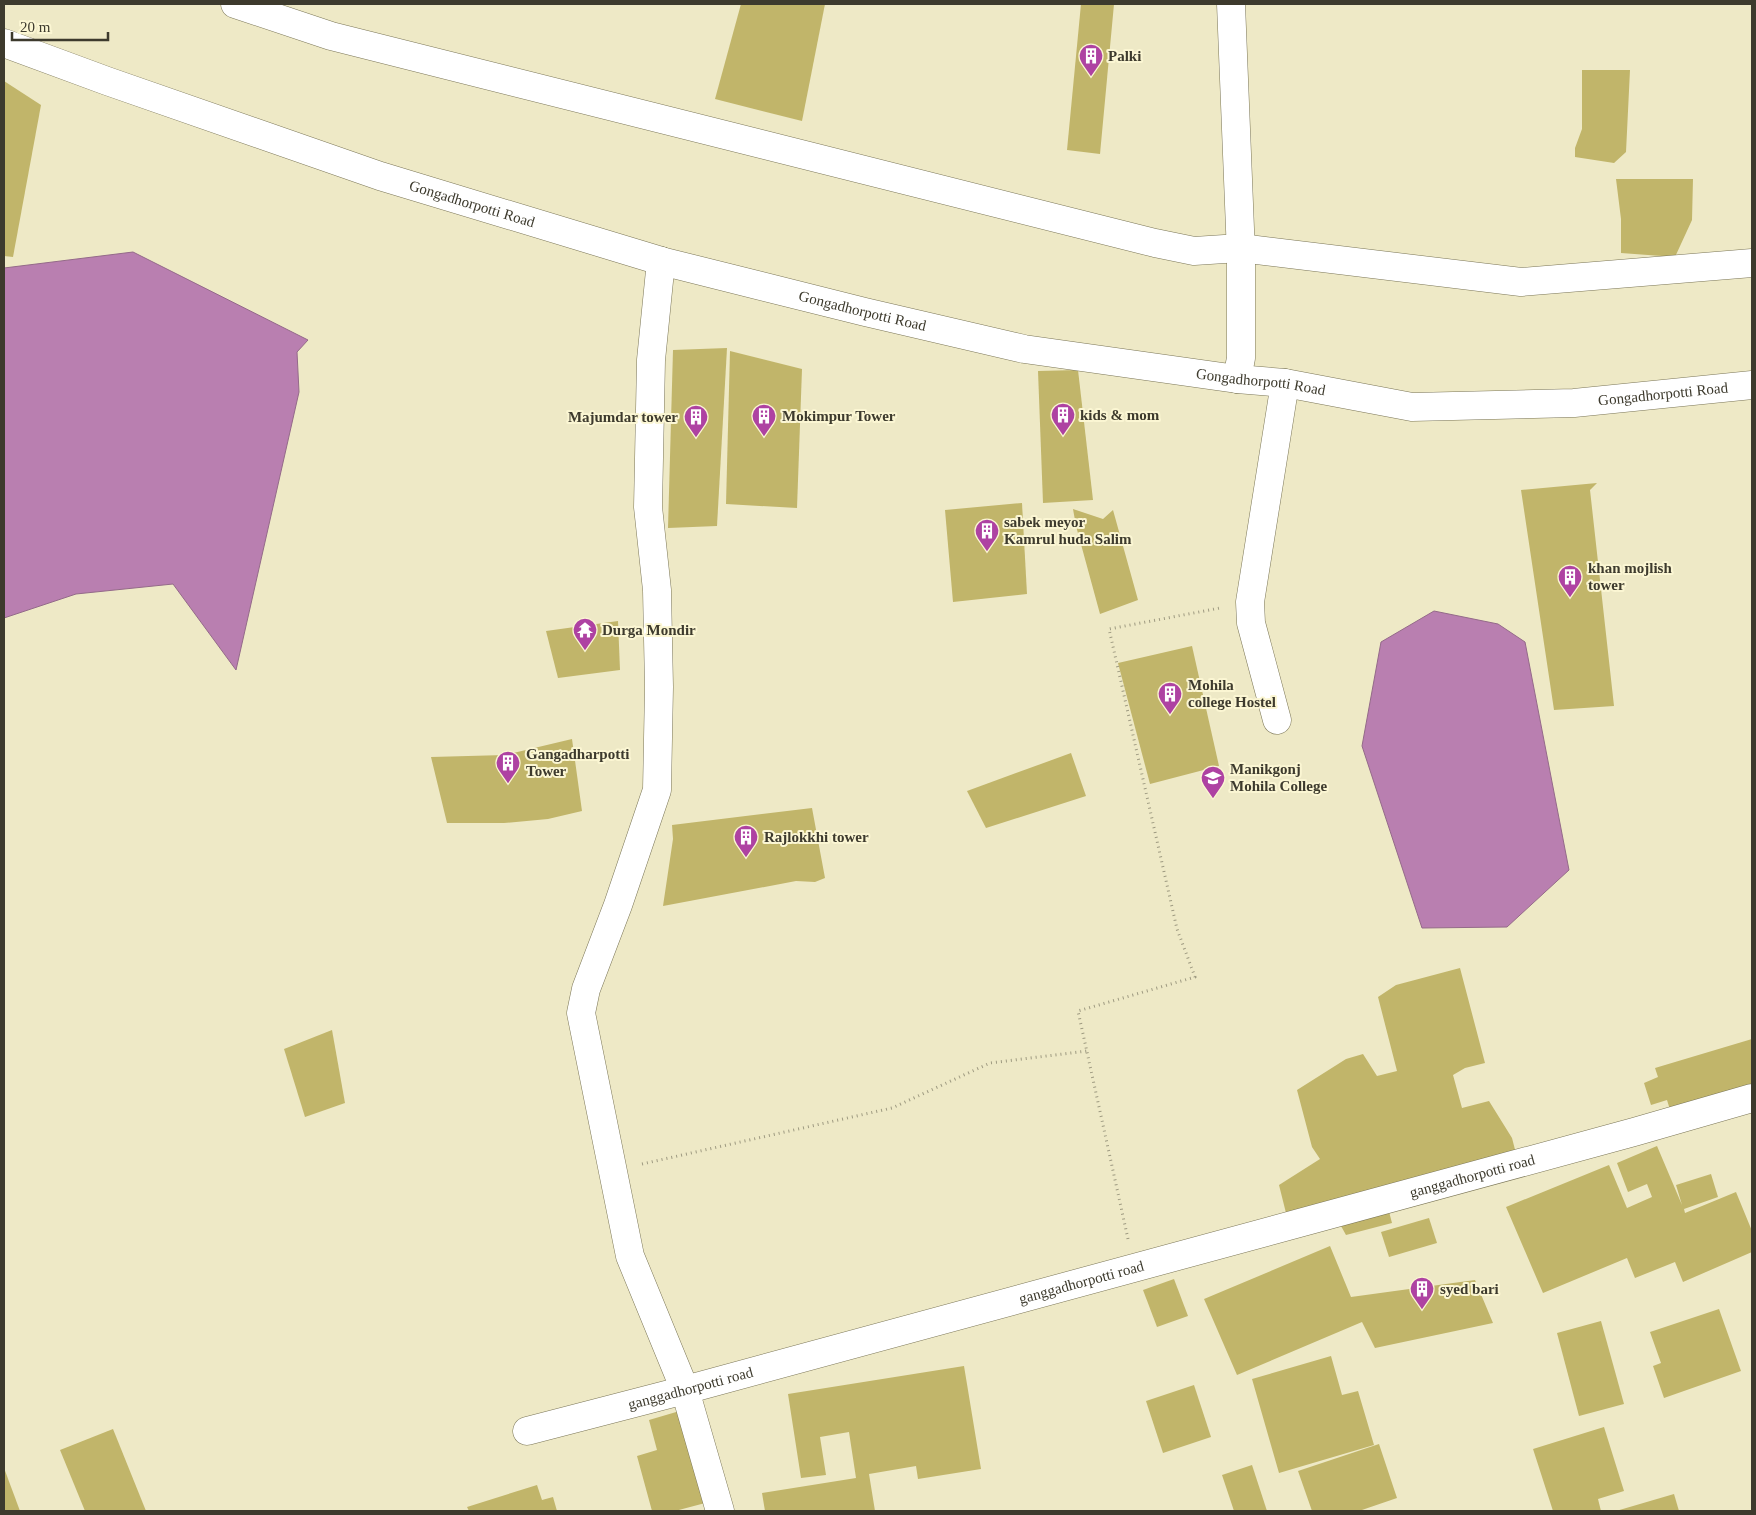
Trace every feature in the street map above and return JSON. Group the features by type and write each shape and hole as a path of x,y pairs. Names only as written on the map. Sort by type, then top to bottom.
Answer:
{"street":[{"path":"235,4 331,36 1155,243 1194,250 1240,251 1521,282 1752,263"},
{"path":"1230,4 1240,251 1239,368"},
{"name":"Gongadhorpotti Road","path":"4,43 107,82 380,176 661,261 865,312 1024,349 1239,368 1285,383 1412,407 1574,403 1752,385"},
{"path":"661,261 651,360 648,507 657,590 659,687 657,790 618,905 586,989 581,1013 630,1256 685,1390 720,1511"},
{"path":"1277,720 1251,623 1250,602 1285,383"},
{"name":"ganggadhorpotti road","path":"528,1431 1634,1132 1752,1098"}],"path":[{"path":"1134,1268 1078,1011 1195,977 1177,929 1109,630 1250,602"},
{"path":"613,1171 892,1108 990,1063 1087,1051"}],"shaded area":[{"path":"133,252 308,340 297,352 299,392 236,670 173,584 76,594 4,618 4,268"},
{"path":"1434,611 1498,624 1525,642 1569,870 1507,927 1422,928 1362,746 1381,642"}],"building":[{"path":"741,4 825,4 802,121 715,99"},
{"name":"Palki","path":"1081,4 1114,4 1100,154 1067,150"},
{"path":"1582,70 1630,70 1626,152 1614,163 1575,157 1575,148 1582,129"},
{"path":"4,81 41,105 13,257 4,256"},
{"path":"1616,179 1693,179 1692,220 1675,257 1621,253 1621,219"},
{"name":"Majumdar tower","path":"727,348 717,526 668,528 673,350"},
{"name":"Mokimpur Tower","path":"730,351 802,369 797,508 726,504"},
{"name":"kids & mom","path":"1078,370 1093,500 1043,503 1038,371"},
{"name":"khan mojlish tower","path":"1597,483 1590,490 1614,706 1554,710 1521,490"},
{"name":"sabek meyor Kamrul huda Salim","path":"1022,503 1027,594 953,602 945,510"},
{"path":"1073,509 1103,519 1113,510 1138,600 1100,614"},
{"name":"Durga Mondir","path":"618,621 620,670 558,678 546,631"},
{"name":"Mohila college Hostel","path":"1192,646 1219,766 1150,784 1118,663"},
{"name":"Gangadharpotti Tower","path":"572,739 582,811 548,819 504,823 447,823 431,757 505,755"},
{"path":"1071,753 1086,796 986,828 967,791"},
{"name":"Rajlokkhi tower","path":"812,808 825,878 815,882 796,881 663,906 673,839 672,825"},
{"path":"1460,968 1485,1063 1465,1068 1453,1075 1462,1108 1489,1101 1512,1138 1520,1169 1387,1204 1392,1223 1346,1235 1336,1217 1290,1229 1279,1185 1320,1159 1312,1147 1297,1090 1346,1059 1363,1054 1377,1076 1397,1071 1378,997 1396,985"},
{"path":"332,1030 345,1103 305,1117 284,1049"},
{"path":"1752,1039 1752,1084 1671,1113 1667,1100 1651,1105 1644,1083 1658,1077 1655,1068"},
{"path":"1657,1146 1682,1205 1676,1185 1711,1174 1718,1197 1684,1209 1685,1213 1736,1192 1752,1231 1752,1252 1683,1282 1675,1262 1635,1278 1627,1258 1543,1293 1506,1207 1609,1165 1627,1208 1652,1197 1647,1184 1628,1192 1617,1163"},
{"path":"1429,1218 1437,1243 1389,1257 1381,1232"},
{"path":"1330,1246 1351,1297 1475,1280 1493,1323 1375,1348 1362,1322 1237,1375 1204,1299"},
{"path":"1174,1279 1188,1316 1157,1327 1143,1290"},
{"path":"1719,1309 1741,1371 1664,1398 1653,1366 1661,1363 1650,1332"},
{"path":"1601,1321 1624,1404 1579,1416 1557,1333"},
{"path":"1331,1356 1342,1395 1358,1391 1374,1445 1279,1473 1252,1379"},
{"path":"964,1366 981,1469 918,1479 916,1466 869,1474 875,1511 765,1511 762,1493 856,1478 849,1432 820,1437 826,1475 801,1478 788,1394"},
{"path":"1194,1385 1211,1437 1163,1453 1146,1401"},
{"path":"683,1410 709,1502 675,1511 652,1511 637,1456 657,1450 649,1420"},
{"path":"1604,1427 1624,1491 1598,1499 1601,1511 1553,1511 1533,1449"},
{"path":"113,1429 146,1511 85,1511 60,1450"},
{"path":"1379,1444 1397,1498 1359,1511 1312,1511 1298,1471"},
{"path":"1252,1465 1267,1511 1234,1511 1222,1475"},
{"path":"4,1468 20,1511 4,1511"},
{"path":"537,1485 542,1500 553,1497 557,1511 469,1511 467,1507"},
{"path":"1674,1494 1679,1511 1616,1511"}],"place":[{"name":"Palki","path":"1091,77"},
{"name":"kids & mom","path":"1063,436"},
{"name":"Mokimpur Tower","path":"764,437"},
{"name":"Majumdar tower","path":"696,438"},
{"name":"sabek meyor Kamrul huda Salim","path":"987,552"},
{"name":"khan mojlish tower","path":"1570,598"},
{"name":"Durga Mondir","path":"585,651"},
{"name":"Mohila college Hostel","path":"1170,715"},
{"name":"Gangadharpotti Tower","path":"508,784"},
{"name":"Manikgonj Mohila College","path":"1213,799"},
{"name":"Rajlokkhi tower","path":"746,858"},
{"name":"syed bari","path":"1422,1310"}]}
